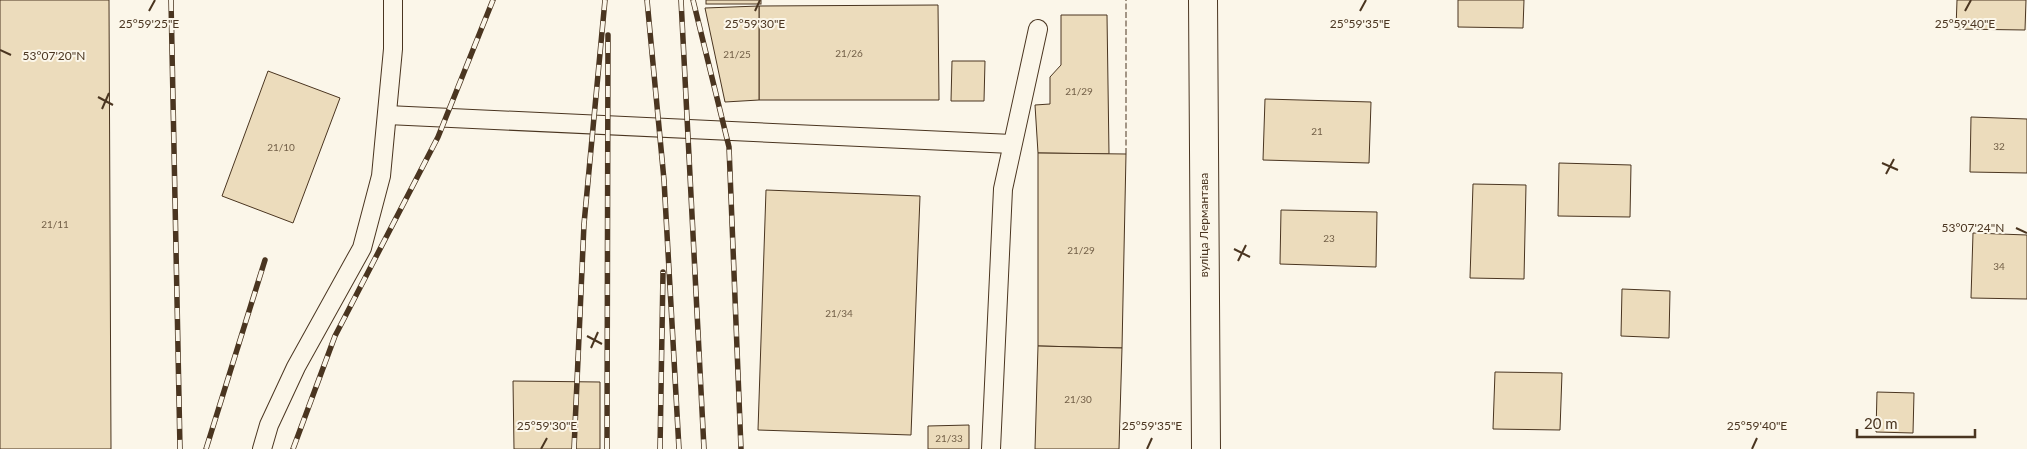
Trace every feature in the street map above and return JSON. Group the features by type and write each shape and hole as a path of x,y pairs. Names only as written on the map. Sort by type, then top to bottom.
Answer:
{"street":[{"name":"вуліца Лермантава","path":"1203,0 1206,449"}],"lane":[{"path":"262,449 269,424 296,367 362,248 381,176 394,49 393,0"},
{"path":"991,449 1002,189 1038,29"},
{"path":"387,115 1012,144"}],"building":[{"path":"0,0 109,0 111,449 0,449"},
{"path":"706,0 761,0 761,4 706,4"},
{"path":"1458,0 1524,0 1523,28 1458,27"},
{"path":"1957,0 2026,0 2025,30 1956,29"},
{"path":"938,5 939,100 759,100 759,6"},
{"path":"759,6 759,100 725,102 705,8"},
{"path":"1061,15 1107,15 1109,154 1038,153 1035,105 1050,104 1050,77 1061,65"},
{"path":"952,61 985,61 984,101 951,101"},
{"path":"268,71 340,98 293,223 222,196"},
{"path":"1265,99 1371,102 1369,163 1263,160"},
{"path":"1971,117 2027,119 2027,173 1970,172"},
{"path":"1038,153 1126,154 1122,348 1038,346"},
{"path":"1559,163 1631,165 1630,217 1558,216"},
{"path":"1473,184 1526,185 1524,279 1470,278"},
{"path":"766,190 920,196 911,435 758,430"},
{"path":"1281,210 1377,212 1376,267 1280,264"},
{"path":"1973,233 2027,235 2027,299 1971,298"},
{"path":"1622,289 1670,291 1669,338 1621,336"},
{"path":"1038,346 1122,348 1119,449 1035,449"},
{"path":"1495,372 1562,373 1560,430 1493,429"},
{"path":"513,381 600,382 600,449 514,449"},
{"path":"1877,392 1914,393 1913,433 1876,432"},
{"path":"969,425 969,449 928,449 928,426"}],"railway":[{"path":"171,0 180,449"},
{"path":"293,449 335,336 438,137 493,0"},
{"path":"574,449 584,224 605,0"},
{"path":"647,0 664,180 679,449"},
{"path":"681,0 704,449"},
{"path":"693,0 729,147 741,449"},
{"path":"607,449 608,35"},
{"path":"206,449 265,260"},
{"path":"660,449 663,272"}],"fence":[{"path":"1126,0 1126,154"}]}
